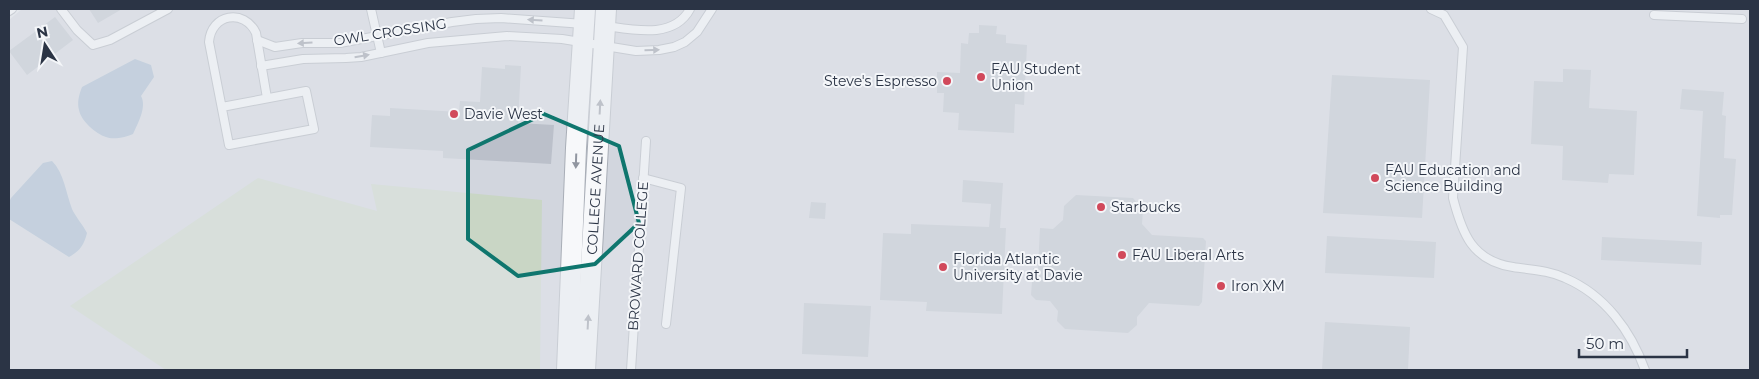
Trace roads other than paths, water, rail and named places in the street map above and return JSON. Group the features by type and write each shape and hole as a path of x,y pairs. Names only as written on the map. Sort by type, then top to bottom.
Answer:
{"street":[{"name":"COLLEGE AVENUE","path":"567,370 594,26"},
{"name":"COLLEGE AVENUE","path":"585,370 594,26"}],"lane":[{"path":"61,9 77,30 93,44 110,40 168,9"},
{"path":"371,9 381,53"},
{"path":"594,26 652,30 667,28 679,23 690,9"},
{"path":"594,26 636,51 659,50 674,47 685,42 697,32 712,9"},
{"path":"1431,9 1444,15 1463,47 1453,198 1466,239 1477,251 1495,262 1512,267 1551,273 1566,278 1594,294 1628,331 1645,370"},
{"path":"1654,15 1742,19"},
{"path":"222,107 306,91 314,129 229,145 209,42 210,34 216,23 223,19 233,17 242,19 252,25 257,40 267,98"},
{"name":"OWL CROSSING","path":"257,40 275,47 302,43 340,43 452,22 501,18 594,26"},
{"name":"OWL CROSSING","path":"261,66 302,59 346,58 428,43 478,38 532,37 594,26"},
{"name":"BROWARD COLLEGE","path":"631,370 646,141"},
{"path":"643,178 681,188 666,324"}],"water":[{"path":"135,59 151,65 154,77 141,96 143,105 141,115 133,134 120,138 109,138 94,130 80,114 78,107 79,96 82,87"},
{"path":"52,161 62,177 72,209 87,233 81,247 69,257 9,219 9,202 11,198 43,163"}],"place":[{"name":"FAU Student Union","path":"981,77"},
{"name":"Steve's Espresso","path":"947,81"},
{"name":"Davie West","path":"454,114"},
{"name":"FAU Education and Science Building","path":"1375,178"},
{"name":"Starbucks","path":"1101,207"},
{"name":"FAU Liberal Arts","path":"1122,255"},
{"name":"Florida Atlantic University at Davie","path":"943,267"},
{"name":"Iron XM","path":"1221,286"}]}
